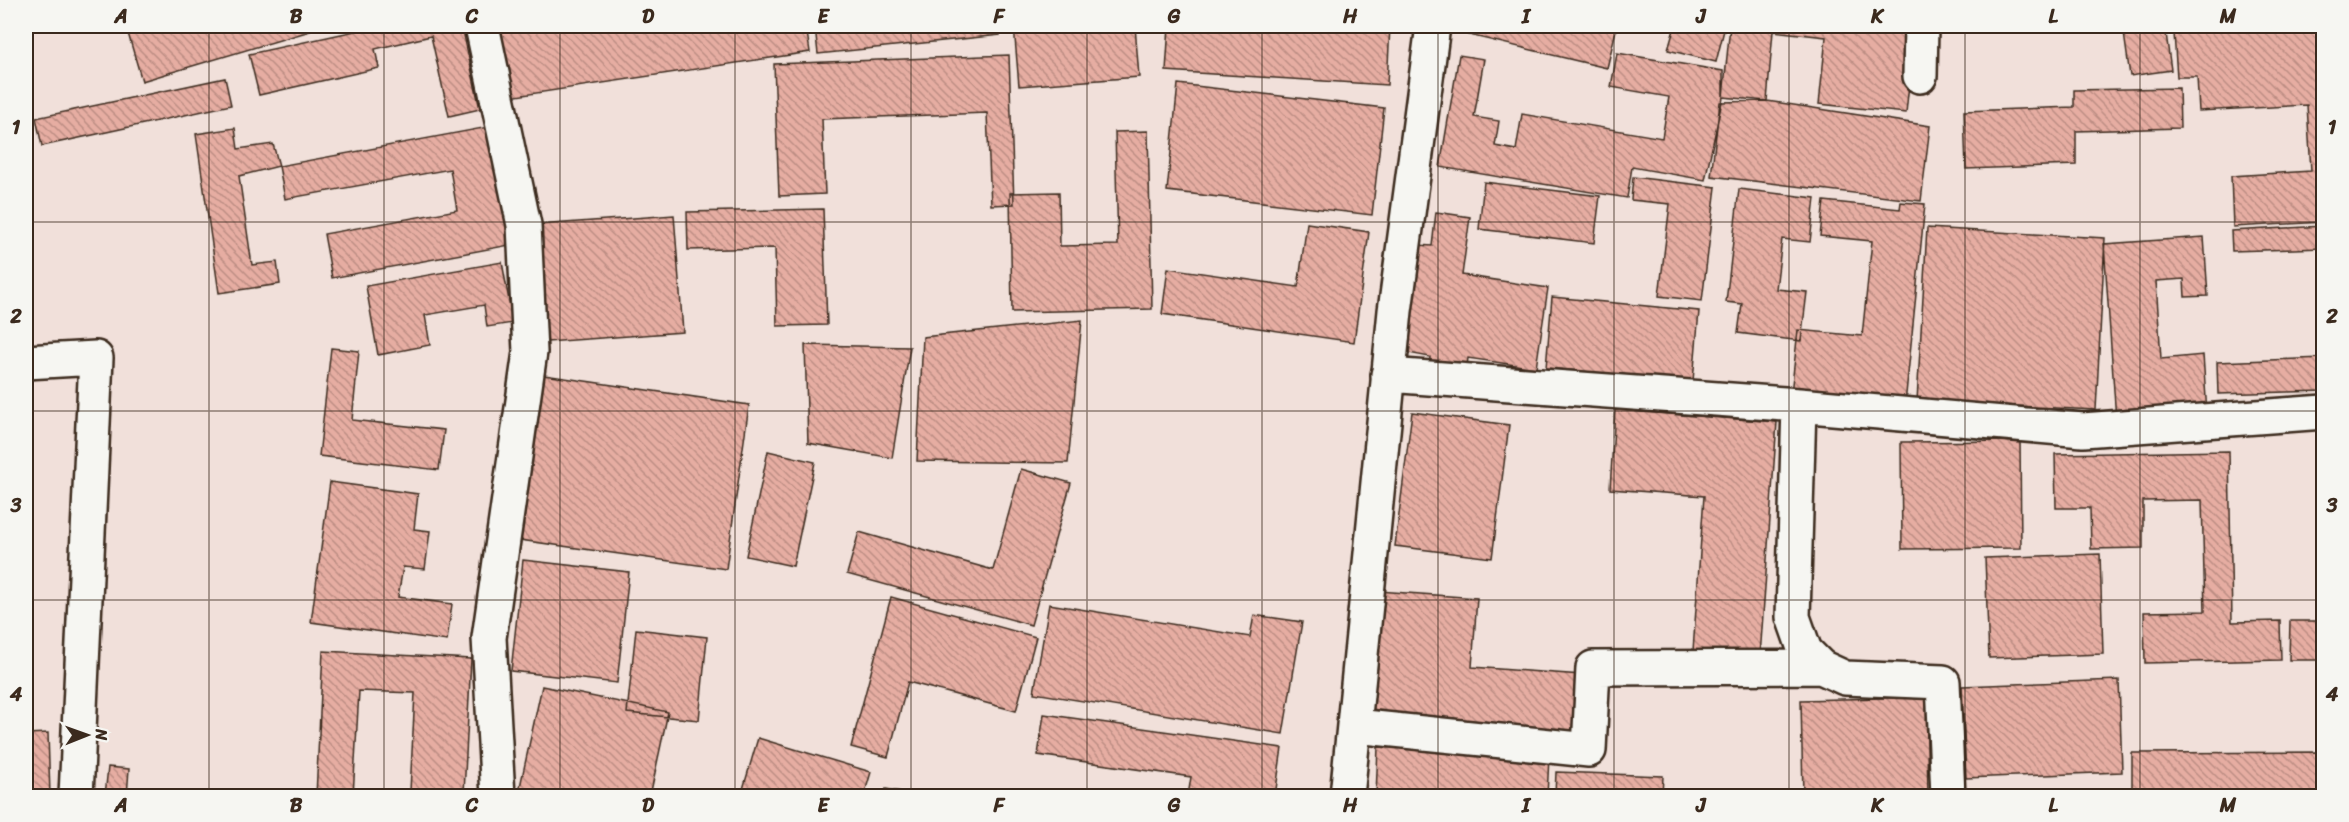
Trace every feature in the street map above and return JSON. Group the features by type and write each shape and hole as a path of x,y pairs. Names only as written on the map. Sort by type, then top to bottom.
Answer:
{"street":[{"path":"482,26 524,225 530,352 489,638 498,796"},
{"path":"1347,796 1395,311 1433,26"},
{"path":"1920,76 1921,26"},
{"path":"26,362 96,358 76,796"},
{"path":"1388,375 1799,405 2083,430 2324,412"},
{"path":"1799,405 1793,617 1804,651 1821,667 1845,678 1943,681 1948,796"},
{"path":"1355,726 1589,750 1593,668 1821,667"}],"building":[{"path":"154,26 308,26 310,31 142,81 128,33"},
{"path":"378,26 462,26 480,109 449,116 431,36 375,49 379,68 259,95 249,54"},
{"path":"500,26 806,26 810,52 510,97"},
{"path":"815,26 999,26 1000,35 818,54"},
{"path":"1014,26 1135,26 1139,77 1019,86"},
{"path":"1169,26 1390,26 1387,85 1166,71"},
{"path":"1463,26 1617,26 1607,68 1461,33"},
{"path":"1675,26 1725,26 1716,62 1668,50"},
{"path":"1730,26 1915,26 1906,113 1819,104 1826,37 1773,31 1767,101 1723,97"},
{"path":"2123,26 2165,26 2171,70 2130,76"},
{"path":"2324,26 2324,222 2233,227 2231,176 2311,171 2307,105 2199,111 2197,77 2177,77 2174,33"},
{"path":"1617,53 1723,71 1723,97 1705,180 1632,167 1627,198 1440,167 1459,55 1484,59 1474,117 1499,121 1495,146 1516,150 1522,114 1662,138 1669,97 1611,87"},
{"path":"1009,55 1014,204 991,205 987,113 822,119 825,194 779,196 774,64"},
{"path":"225,78 231,105 42,146 36,118"},
{"path":"1178,84 1384,108 1372,215 1167,191"},
{"path":"2179,88 2180,128 2076,131 2076,165 1966,169 1964,111 2074,107 2074,90"},
{"path":"1767,101 1930,126 1921,201 1711,176 1720,102"},
{"path":"488,127 510,245 332,278 324,234 457,210 450,169 285,199 279,166"},
{"path":"235,128 238,149 273,144 279,166 239,176 252,265 277,262 280,284 219,293 196,134"},
{"path":"1148,131 1152,309 1012,312 1010,193 1059,192 1060,246 1118,245 1115,132"},
{"path":"1633,177 1716,187 1702,301 1659,296 1670,204 1631,200"},
{"path":"1484,182 1600,196 1594,243 1479,229"},
{"path":"1739,189 1815,198 1810,242 1782,239 1776,289 1807,292 1801,341 1738,333 1742,304 1726,302"},
{"path":"1824,201 1900,209 1901,202 1925,204 1905,404 1791,394 1798,330 1862,336 1872,241 1820,236"},
{"path":"823,209 827,325 777,326 775,248 688,250 687,212"},
{"path":"1436,212 1470,217 1462,275 1548,288 1536,368 1468,358 1466,374 1429,369 1430,357 1403,352 1418,245 1432,246"},
{"path":"674,215 683,332 547,342 538,225"},
{"path":"1307,223 1369,232 1354,342 1162,314 1168,268 1298,287"},
{"path":"2324,226 2324,273 2323,248 2232,251 2231,231"},
{"path":"1927,228 2105,238 2096,410 1917,401"},
{"path":"2204,237 2208,296 2185,297 2184,279 2156,281 2161,359 2203,355 2207,413 2116,420 2104,244"},
{"path":"502,262 513,323 487,327 484,305 425,315 430,345 378,355 366,286"},
{"path":"1552,297 1699,311 1693,381 1546,368"},
{"path":"1082,320 1068,463 917,461 923,337"},
{"path":"805,345 910,347 892,458 808,443"},
{"path":"331,348 359,351 352,420 444,430 439,470 319,456"},
{"path":"2324,358 2324,391 2218,394 2217,362"},
{"path":"544,375 749,405 726,569 520,540"},
{"path":"1615,410 1777,422 1760,656 1693,651 1704,496 1610,489"},
{"path":"1412,412 1509,425 1492,558 1395,546"},
{"path":"2020,441 2021,548 1902,549 1901,442"},
{"path":"768,451 815,462 793,566 746,556"},
{"path":"2229,451 2232,622 2280,621 2281,660 2145,663 2144,612 2205,611 2202,500 2143,501 2143,548 2091,549 2090,508 2056,508 2055,454"},
{"path":"1021,469 1071,483 1031,625 847,574 859,532 993,570"},
{"path":"330,482 418,494 414,529 430,531 425,569 403,567 398,597 452,604 447,641 311,622"},
{"path":"2100,554 2103,654 1989,658 1985,558"},
{"path":"523,560 629,572 617,683 511,671"},
{"path":"1378,591 1477,598 1472,667 1582,675 1578,732 1370,717"},
{"path":"891,597 1036,637 1016,711 908,682 888,757 851,747"},
{"path":"1049,604 1250,637 1254,615 1302,622 1283,734 1034,693"},
{"path":"2290,621 2324,621 2324,660 2289,660"},
{"path":"636,629 707,637 699,720 627,713"},
{"path":"323,651 471,659 464,793 410,791 415,693 359,691 353,796 316,796"},
{"path":"2119,680 2122,772 1966,778 1962,686"},
{"path":"542,686 668,712 650,796 518,796"},
{"path":"1926,697 1928,796 1803,796 1801,700"},
{"path":"1044,714 1282,748 1275,796 1188,796 1191,777 1038,755"},
{"path":"48,733 50,796 26,796 26,734"},
{"path":"758,738 871,772 864,796 741,796"},
{"path":"1378,747 1549,757 1547,796 1376,796"},
{"path":"2324,752 2324,796 2132,796 2132,753"},
{"path":"108,767 129,769 127,796 105,796"},
{"path":"1556,772 1663,776 1662,796 1555,796"},
{"path":"886,789 923,796 885,796"}]}
